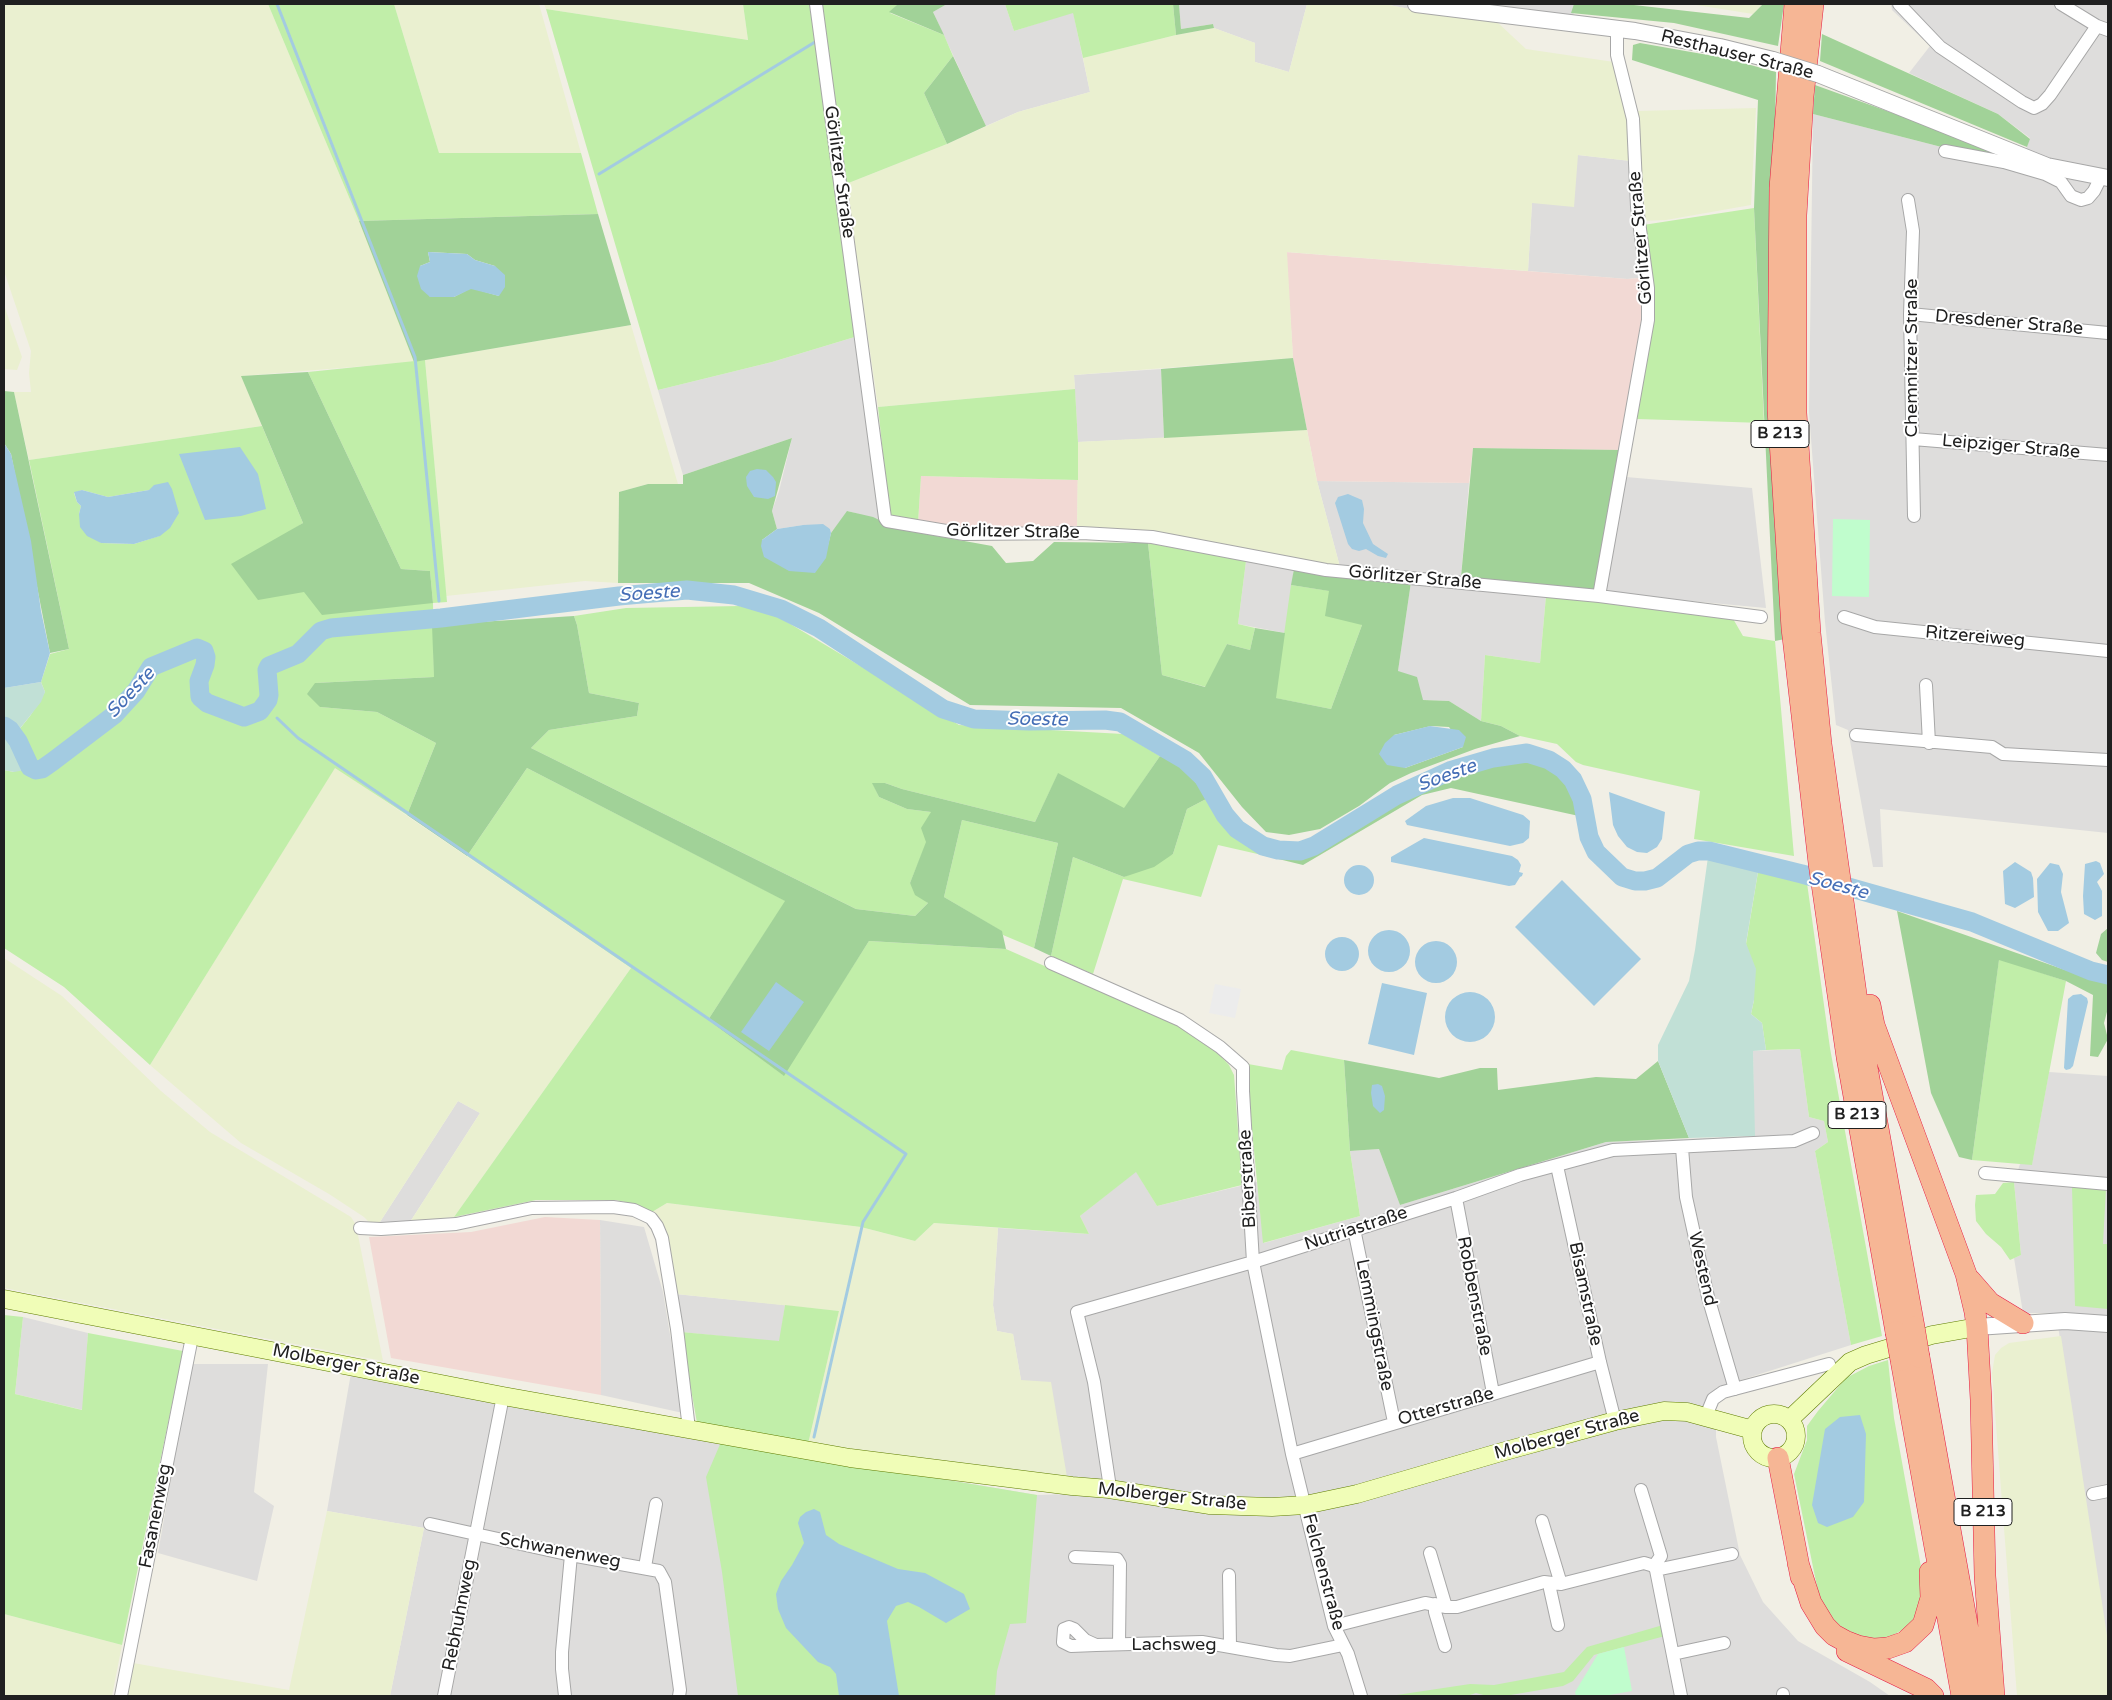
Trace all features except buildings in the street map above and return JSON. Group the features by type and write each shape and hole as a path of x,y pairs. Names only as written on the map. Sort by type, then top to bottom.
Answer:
{"highway":[{"name":"B 213","path":"1795,4 1780,188 1778,409 1792,628 1833,897 1847,1057 1980,1696"},
{"name":"B 213","path":"1813,4 1803,96 1796,216 1796,413 1810,633 1821,744 1828,863"},
{"name":"B 213","path":"1833,897 1851,912 1874,1025 1966,1274 1977,1327 1985,1576 1994,1696"},
{"name":"B 213","path":"1966,1274 1990,1303 2023,1323"},
{"name":"B 213","path":"1910,1359 1926,1494 1962,1696"},
{"path":"1778,1458 1809,1616 1819,1633 1838,1646 1926,1689 1932,1696"},
{"name":"B 213","path":"1798,1563 1811,1603 1825,1626 1834,1635 1858,1646 1874,1649 1888,1648 1905,1642 1923,1626 1931,1598 1926,1527 1926,1494"}],"main road":[{"name":"Molberger Straße","path":"4,1299 503,1396 850,1458 1109,1489 1210,1505 1272,1507 1305,1505 1357,1494 1616,1421 1664,1410 1706,1416 1753,1430"},
{"path":"1789,1420 1850,1362 1866,1355 1932,1335 1977,1327"},
{"path":"1772,1414 1789,1420 1795,1428 1795,1443 1787,1455 1778,1458 1765,1457 1759,1453 1752,1441 1753,1430 1758,1420 1772,1414"}],"street":[{"name":"Görlitzer Straße","path":"816,4 885,518 887,521 964,534 1082,533 1152,537 1326,570 1599,596 1761,617"},
{"name":"Resthauser Straße","path":"1416,4 1618,28 1720,47 1773,60 1818,74 2047,166 2105,177 2088,198 2081,200 2071,196 2061,182 2045,174 2004,162 1945,151"},
{"path":"1898,4 1940,47 2034,108 2042,104 2050,95 2103,28 2061,4"},
{"name":"Görlitzer Straße","path":"1599,596 1648,320 1648,288 1637,207 1634,119 1617,55 1618,28"},
{"name":"Chemnitzer Straße","path":"1908,200 1913,231 1910,314 1914,516"},
{"name":"Dresdener Straße","path":"1910,314 2108,333"},
{"name":"Leipziger Straße","path":"1913,439 2108,455"},
{"name":"Ritzereiweg","path":"1844,617 1876,627 2108,651"},
{"path":"1926,684 1929,743"},
{"path":"1856,735 1929,743 1992,746 2003,754 2108,760"},
{"name":"Biberstraße","path":"1051,963 1180,1020 1243,1067 1253,1262 1292,1454 1305,1505"},
{"name":"Nutriastraße","path":"1109,1489 1094,1382 1077,1312 1253,1262 1456,1198 1520,1175 1613,1150 1794,1142 1813,1133"},
{"name":"Westend","path":"1682,1148 1686,1197 1708,1297 1735,1389"},
{"name":"Bisamstraße","path":"1558,1166 1600,1362 1616,1421"},
{"path":"1985,1173 2108,1184"},
{"name":"Robbenstraße","path":"1456,1198 1493,1394"},
{"path":"360,1228 381,1229 456,1224 532,1208 613,1207 634,1210 651,1218 662,1238 689,1429"},
{"name":"Lemmingstraße","path":"1354,1229 1394,1422"},
{"path":"1977,1327 2065,1321 2108,1324"},
{"name":"Fasanenweg","path":"121,1696 192,1337"},
{"name":"Otterstraße","path":"1292,1454 1600,1362"},
{"path":"1706,1416 1713,1399 1722,1392 1830,1364"},
{"name":"Rebhuhnweg","path":"444,1696 503,1396"},
{"path":"1641,1490 1661,1556 1655,1568 1681,1696"},
{"path":"2093,1494 2108,1491"},
{"name":"Schwanenweg","path":"645,1567 656,1504"},
{"name":"Felchenstraße","path":"1305,1505 1334,1626 1348,1654 1361,1696"},
{"path":"1542,1521 1555,1584"},
{"name":"Rebhuhnweg","path":"430,1524 476,1534"},
{"name":"Schwanenweg","path":"476,1534 571,1555 645,1567 658,1571 665,1582 680,1690 679,1696"},
{"path":"1430,1553 1441,1606"},
{"path":"1334,1626 1425,1603 1457,1607 1544,1582 1555,1584 1644,1563 1655,1568 1732,1554"},
{"path":"565,1696 562,1652 571,1555"},
{"name":"Lachsweg","path":"1075,1557 1117,1559 1120,1564 1119,1644"},
{"name":"Lachsweg","path":"1229,1575 1230,1646"},
{"path":"1555,1584 1550,1590 1558,1624"},
{"path":"1441,1606 1435,1612 1445,1646"},
{"name":"Lachsweg","path":"1096,1645 1202,1642 1290,1656 1343,1644"},
{"path":"1673,1654 1724,1643"}],"shaded area":[{"path":"947,4 1005,4 1014,31 1073,12 1090,92 1018,112 986,126 933,12"},
{"path":"1179,4 1307,4 1289,72 1255,62 1255,43 1214,28 1213,24 1181,29"},
{"path":"1384,4 1577,4 1568,30 1425,12"},
{"path":"1891,4 2108,4 2108,833 1880,809 1883,867 1873,867 1848,730 1836,725 1825,622 1809,412 1813,114 1961,152 2022,161 2030,138 1998,114 1909,73 1930,46 1892,10"},
{"path":"1578,155 1631,161 1631,207 1640,278 1627,279 1528,271 1532,203"},
{"path":"428,252 467,254 475,260 495,266 505,275 505,287 499,296 471,289 454,297 430,297 421,289 417,276 420,266 430,262"},
{"path":"1286,252 1627,279 1640,278 1644,317 1622,450 1473,448 1469,483 1317,481 1293,358"},
{"path":"858,336 881,512 878,520 848,511 831,533 830,529 803,525 777,529 772,511 792,438 683,475 658,390 772,362"},
{"path":"1161,369 1164,438 1078,442 1074,375"},
{"path":"4,443 11,454 31,541 41,611 50,653 41,682 4,688"},
{"path":"240,447 258,474 266,509 241,516 205,520 179,454"},
{"path":"757,469 766,470 773,477 776,482 775,496 768,499 754,497 747,486 746,477 750,471"},
{"path":"921,476 1078,480 1077,529 964,529 918,523"},
{"path":"1626,477 1752,488 1766,608 1604,593"},
{"path":"1317,481 1469,483 1461,577 1340,567"},
{"path":"168,482 179,513 170,528 160,536 134,544 101,543 87,536 80,527 79,514 81,506 77,502 74,492 82,490 108,497 149,490 154,485"},
{"path":"1348,494 1362,500 1364,509 1363,523 1373,544 1388,554 1386,558 1366,549 1359,551 1352,549 1348,544 1335,503 1338,497"},
{"path":"823,524 830,529 831,533 826,558 815,573 789,571 764,557 761,546 762,540 777,529"},
{"path":"1246,561 1294,569 1285,633 1238,624"},
{"path":"1411,582 1546,596 1540,663 1485,655 1481,721 1449,701 1422,700 1398,671"},
{"path":"41,682 45,692 41,702 14,736 28,758 25,770 14,772 4,770 4,688"},
{"path":"1430,726 1459,730 1466,737 1463,747 1405,768 1387,765 1379,754 1385,743 1394,735"},
{"path":"1609,792 1665,812 1662,839 1657,847 1647,853 1637,852 1627,847 1618,836 1613,825"},
{"path":"1453,798 1470,798 1523,815 1530,821 1529,838 1523,843 1510,846 1407,825 1405,821 1426,806"},
{"path":"1424,838 1512,856 1521,865 1519,872 1523,873 1522,876 1515,885 1509,886 1391,862 1391,857"},
{"path":"1708,857 1758,872 1746,943 1756,969 1751,1014 1762,1023 1766,1050 1753,1051 1755,1136 1689,1138 1658,1061 1658,1045 1689,981"},
{"path":"2096,861 2100,863 2104,874 2097,882 2102,891 2102,916 2095,920 2084,914 2083,896 2085,864"},
{"path":"2015,862 2031,872 2034,897 2015,908 2005,904 2003,871"},
{"path":"2050,863 2059,865 2063,874 2061,892 2069,923 2058,931 2048,931 2038,912 2037,879"},
{"path":"1359,865 1370,869 1374,880 1370,891 1359,895 1348,891 1344,880 1348,869"},
{"path":"1562,880 1641,959 1594,1006 1515,927"},
{"path":"1389,930 1404,936 1410,951 1404,966 1389,972 1374,966 1368,951 1374,936"},
{"path":"1342,937 1354,942 1359,954 1354,966 1342,971 1330,966 1325,954 1330,942"},
{"path":"1436,941 1451,947 1457,962 1451,977 1436,983 1421,977 1415,962 1421,947"},
{"path":"776,982 804,1002 769,1051 741,1032"},
{"path":"1382,983 1427,993 1414,1055 1368,1044"},
{"path":"1215,984 1241,989 1235,1018 1209,1013"},
{"path":"1465,992 1475,992 1488,999 1495,1012 1495,1022 1488,1035 1475,1042 1465,1042 1456,1038 1449,1031 1445,1022 1445,1012 1449,1003 1456,996"},
{"path":"2081,994 2087,998 2088,1002 2073,1066 2066,1070 2064,1068 2068,999 2073,995"},
{"path":"1800,1049 1809,1117 1824,1121 1828,1142 1815,1151 1851,1345 1716,1388 1716,1437 1740,1555 1763,1602 1798,1641 1870,1682 1890,1696 390,1696 424,1528 327,1511 351,1373 721,1442 1037,1495 1070,1494 1021,1380 1013,1334 997,1331 993,1305 998,1228 1089,1234 1080,1216 1136,1171 1157,1206 1257,1182 1264,1243 1360,1216 1350,1151 1379,1149 1400,1205 1606,1142 1754,1136 1753,1051"},
{"path":"2049,1072 2108,1076 2107,1642 2056,1313 2023,1313 2014,1258 2021,1255 2014,1182 2020,1164 2032,1164"},
{"path":"1378,1084 1382,1086 1385,1096 1384,1110 1380,1113 1373,1106 1371,1093 1372,1085"},
{"path":"458,1101 480,1113 410,1222 380,1222"},
{"path":"545,1217 600,1220 601,1395 391,1358 369,1237 471,1232"},
{"path":"600,1220 644,1227 663,1292 683,1413 601,1395"},
{"path":"676,1294 785,1305 780,1342 681,1332"},
{"path":"23,1317 88,1333 83,1410 15,1394"},
{"path":"191,1364 268,1364 254,1492 274,1506 257,1581 158,1553"},
{"path":"1860,1415 1866,1434 1864,1502 1853,1517 1827,1527 1818,1523 1812,1505 1825,1429 1840,1417"},
{"path":"814,1509 820,1512 826,1535 839,1544 898,1569 925,1573 964,1594 970,1609 946,1623 908,1602 896,1606 887,1621 899,1696 839,1696 836,1674 830,1667 818,1662 786,1628 778,1609 776,1594 781,1581 804,1543 798,1523 800,1517"}],"green space":[{"path":"4,4 268,4 359,221 414,362 242,376 262,426 29,460 14,392 31,392 29,373 31,351 4,271"},
{"path":"268,4 394,4 439,153 581,153 598,214 359,221"},
{"path":"394,4 539,4 581,153 439,153"},
{"path":"544,4 743,4 748,40 546,9"},
{"path":"743,4 813,4 858,336 772,362 658,390 546,9 748,40"},
{"path":"822,4 898,4 890,13 944,35 953,56 924,93 947,144 846,184"},
{"path":"898,4 947,4 933,12 944,35 889,12"},
{"path":"1005,4 1173,4 1176,35 1083,58 1073,13 1014,31"},
{"path":"1173,4 1179,4 1181,29 1213,24 1214,28 1176,35"},
{"path":"1307,4 1384,4 1425,12 1496,21 1526,49 1614,62 1626,102 1631,161 1578,155 1574,207 1532,203 1528,271 1287,252 1293,358 1074,375 1075,389 878,407 846,184 947,144 1018,112 1090,92 1083,58 1176,35 1214,28 1255,43 1255,62 1289,72"},
{"path":"1574,4 1625,4 1749,18 1763,4 1784,4 1778,46 1674,23 1571,13"},
{"path":"1690,4 1763,4 1753,14"},
{"path":"1822,34 1998,114 2030,139 2027,147 1820,61"},
{"path":"1640,43 1725,58 1776,72 1774,188 1785,639 1775,641 1754,208 1758,100 1632,60 1633,45"},
{"path":"953,56 986,126 947,144 924,93"},
{"path":"1815,85 2022,161 1961,152 1813,114"},
{"path":"1756,108 1751,205 1666,220 1643,221 1637,111"},
{"path":"1754,208 1764,423 1637,419 1653,319 1643,225"},
{"path":"598,214 631,325 414,362 359,221","holes":["428,252 467,254 475,260 495,266 499,296 471,288 454,297 430,297 420,266 430,262"]},
{"path":"4,305 22,357 17,370 4,369"},
{"path":"631,325 678,484 648,484 619,492 618,583 585,581 446,596 425,360"},
{"path":"1293,358 1307,430 1164,438 1161,369"},
{"path":"425,360 447,602 433,603 430,571 401,569 308,372"},
{"path":"308,372 401,569 430,571 433,603 322,615 304,592 258,600 231,564 303,523 241,376"},
{"path":"1075,389 1078,480 921,476 918,523 893,519 889,511 878,407"},
{"path":"4,391 14,392 69,649 50,653 11,454 4,443"},
{"path":"262,426 303,523 289,532 304,592 433,603 434,677 315,683 320,707 377,712 436,743 407,815 335,768 150,1065 64,987 4,948 4,770 14,772 17,741 14,736 30,716 45,692 41,682 50,654 69,649 29,460","holes":["82,490 108,497 149,490 159,536 134,544 101,543 79,514 81,506 77,502 74,493"]},
{"path":"1307,430 1317,481 1340,567 1077,529 1078,442"},
{"path":"792,438 772,511 777,529 762,540 828,545 831,533 847,511 873,517 898,529 992,546 1006,563 1033,561 1054,542 1148,543 1162,675 1205,687 1227,644 1250,650 1255,628 1285,633 1276,698 1331,709 1362,625 1325,616 1329,591 1291,585 1294,569 1411,582 1398,671 1417,677 1423,700 1449,701 1481,721 1501,726 1520,736 1475,749 1411,773 1390,783 1359,806 1320,829 1289,835 1266,832 1242,807 1199,753 1121,708 970,705 819,613 749,583 618,583 619,492 648,484 683,484 683,475","holes":["1431,726 1449,727 1463,747 1405,768 1394,735"]},
{"path":"1473,448 1622,450 1595,590 1461,577"},
{"path":"1833,519 1870,520 1869,597 1832,596"},
{"path":"1148,543 1246,561 1238,624 1255,628 1250,650 1227,644 1206,687 1162,675"},
{"path":"1291,585 1330,591 1362,625 1331,709 1275,698"},
{"path":"1546,596 1732,617 1743,636 1775,641 1794,856 1694,839 1700,791 1583,765 1576,762 1557,744 1520,736 1501,726 1481,721 1485,655 1540,663"},
{"path":"740,606 777,616 959,725 1123,734 1160,756 1124,809 1058,774 1035,822 902,789 885,783 873,784 879,797 907,809 931,812 927,842 910,883 928,903 915,916 856,909 531,748 549,730 637,716 639,703 589,693 574,616 626,608"},
{"path":"574,616 589,693 639,703 637,716 549,730 531,748 856,909 915,916 928,903 915,895 910,883 926,842 921,828 931,812 907,809 879,797 872,783 885,783 902,789 1035,822 1058,773 1124,808 1160,756 1183,767 1208,798 1187,809 1173,854 1154,867 1124,877 1073,857 1051,956 1034,948 1058,843 962,820 944,897 1002,931 1006,949 869,941 784,1076 708,1020 785,901 527,768 467,856 407,815 436,743 377,712 320,707 307,694 315,683 434,677 432,625"},
{"path":"1522,758 1546,766 1569,786 1579,816 1451,788 1422,795 1303,865 1262,855 1262,852 1305,853 1422,787 1461,770"},
{"path":"335,767 631,968 454,1217 410,1222 480,1113 458,1101 380,1222 371,1224 364,1217 329,1194 241,1143 150,1065"},
{"path":"527,768 786,901 708,1020 783,1075 869,941 1006,949 1178,1025 1216,1051 1229,1065 1234,1075 1242,1185 1157,1206 1136,1172 1080,1216 1089,1234 934,1223 915,1241 861,1227 667,1203 652,1212 638,1205 616,1200 536,1200 454,1217 631,968 467,856"},
{"path":"1208,798 1234,832 1262,852 1262,855 1218,845 1201,897 1123,879 1093,974 1051,956 1073,857 1124,877 1173,854 1187,809"},
{"path":"962,820 1058,843 1034,948 1003,935 1001,931 944,897"},
{"path":"1758,872 1807,883 1830,1048 1882,1336 1851,1345 1815,1151 1828,1142 1824,1121 1809,1117 1800,1049 1766,1050 1762,1023 1751,1014 1754,1000 1746,944"},
{"path":"1897,911 2068,971 2078,969 2108,977 2108,1008 2104,1023 2108,1039 2098,1057 2090,1056 2093,995 2066,981 1999,960 1972,1160 1959,1157 1931,1093"},
{"path":"2108,928 2108,962 2102,960 2096,953 2101,934"},
{"path":"4,958 62,996 161,1091 210,1132 351,1217 356,1225 383,1361 4,1288"},
{"path":"1999,959 2066,981 2032,1165 1972,1160"},
{"path":"1291,1050 1344,1060 1350,1151 1360,1216 1263,1243 1246,1069 1248,1064 1282,1070 1286,1056"},
{"path":"1344,1060 1439,1078 1480,1068 1497,1068 1498,1090 1596,1077 1636,1079 1658,1061 1689,1138 1606,1142 1400,1205 1379,1149 1350,1151"},
{"path":"2014,1182 2021,1255 2010,1260 2001,1247 1986,1234 1976,1221 1975,1205 1976,1195 1995,1194 2003,1183"},
{"path":"2072,1187 2106,1188 2103,1244 2108,1244 2108,1309 2075,1306"},
{"path":"667,1203 861,1227 915,1241 934,1223 998,1228 993,1305 997,1331 1013,1334 1021,1380 1051,1382 1068,1483 808,1444 839,1311 676,1294 652,1212"},
{"path":"785,1305 839,1311 808,1444 697,1423 681,1332 779,1341"},
{"path":"4,1315 23,1317 15,1394 82,1410 88,1333 183,1351 122,1645 4,1614"},
{"path":"2061,1336 2108,1642 2108,1696 2017,1696 1992,1373 1995,1355 2009,1343"},
{"path":"1888,1360 1894,1418 1925,1589 1923,1605 1909,1626 1888,1638 1869,1644 1849,1638 1821,1606 1794,1474 1807,1440 1807,1426 1818,1411 1846,1378 1869,1366"},
{"path":"721,1442 1037,1495 1026,1623 1010,1624 997,1671 995,1696 738,1696 722,1572 706,1477"},
{"path":"327,1511 424,1528 390,1696 127,1696 133,1663 289,1690"},
{"path":"4,1614 122,1645 112,1696 4,1696"},
{"path":"1663,1625 1665,1636 1594,1655 1573,1681 1563,1686 1505,1696 1487,1696 1476,1693 1467,1696 1390,1696 1470,1684 1494,1685 1564,1672 1587,1647"},
{"path":"1624,1647 1632,1691 1604,1696 1576,1696 1575,1692 1598,1654"}],"waterway":[{"path":"277,4 415,357 439,601"},
{"path":"599,174 815,42"},
{"name":"Soeste","path":"4,726 10,730 18,741 30,767 36,770 42,769 114,715 136,691 151,667 197,648 204,651 206,657 199,681 200,697 207,703 244,717 260,711 268,700 267,670 269,666 298,654 321,631 331,628 441,618 619,596 687,590 734,595 781,609 819,628 943,709 974,719 1029,721 1105,720 1120,722 1185,760 1203,777 1225,815 1237,829 1263,846 1278,850 1300,851 1314,846 1397,795 1452,770 1493,758 1527,753 1549,760 1563,769 1573,780 1582,799 1589,837 1596,852 1622,877 1635,881 1657,878 1688,854 1698,851 1709,851 1802,874 1972,922 2091,971 2108,975"},
{"path":"277,718 298,738 906,1154 863,1222 814,1437"}]}
